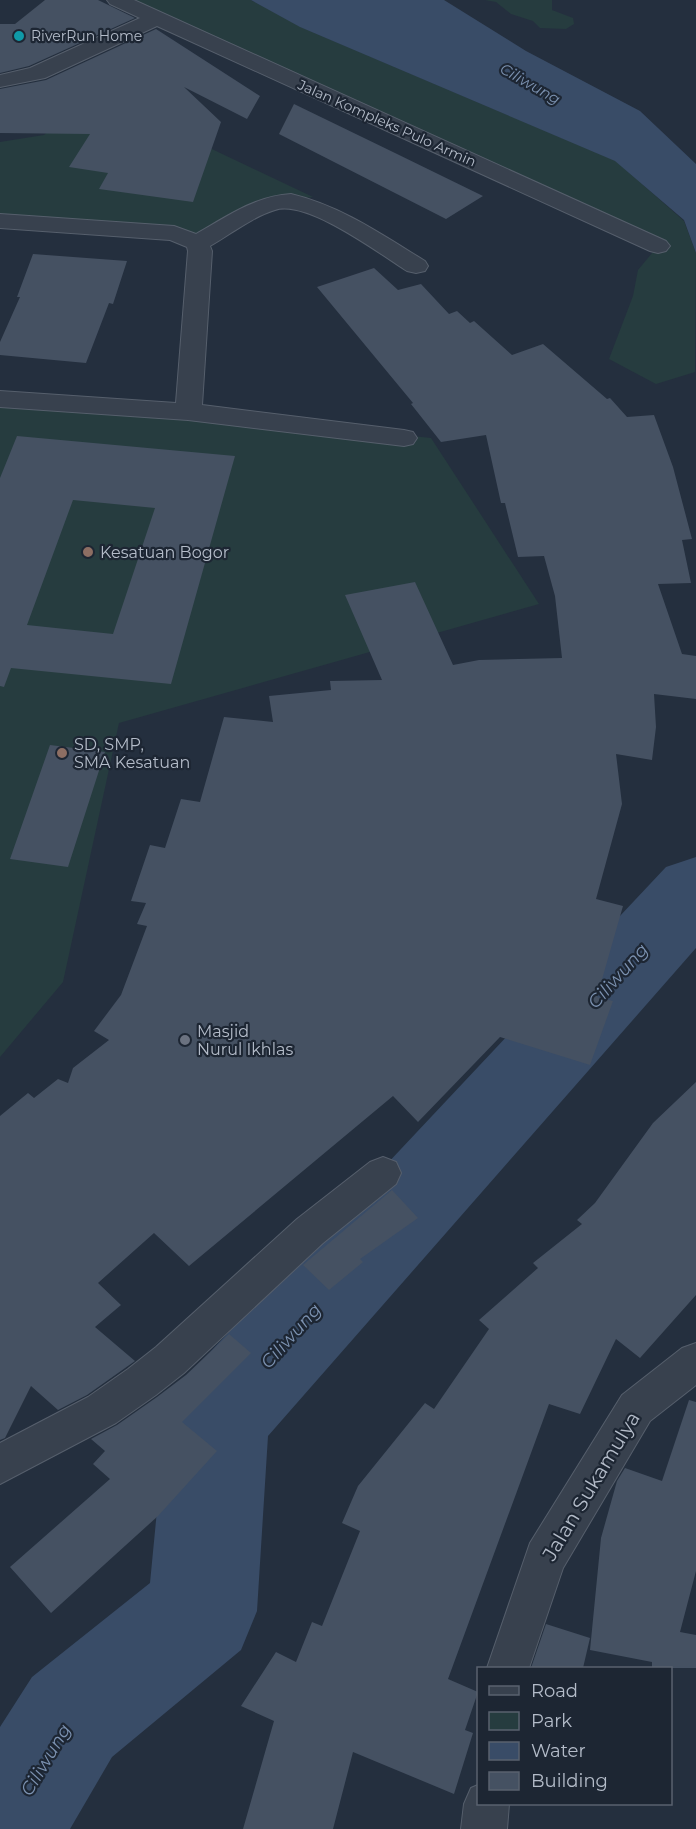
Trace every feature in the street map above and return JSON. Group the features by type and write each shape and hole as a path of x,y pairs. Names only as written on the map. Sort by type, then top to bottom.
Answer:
{"street":[{"name":"Jalan Kompleks Pulo Armin","path":"117,0 658,246"},
{"path":"0,81 37,73 156,19"},
{"path":"197,243 270,204 288,200 317,207 416,266"},
{"path":"0,221 174,233 197,243 200,251 188,412"},
{"path":"0,399 188,412 404,438"},
{"path":"0,1464 102,1410 142,1382 170,1360 310,1230 383,1173"},
{"name":"Jalan Sukamulya","path":"508,1667 545,1558 636,1408 696,1361"},
{"path":"484,1829 487,1805"}],"green space":[{"path":"117,0 251,0 303,28 616,161 684,221 696,253 695,372 656,384 609,359 633,296 638,270 658,246"},
{"path":"485,0 552,0 552,10 573,18 574,24 566,29 540,28 533,21 511,14 496,2"},
{"path":"80,103 115,103 313,197 288,200 197,243 0,221 0,142 44,135"},
{"name":"SD, SMP, SMA Kesatuan","path":"0,399 188,412 431,438 539,604 119,723 63,982 0,1057"}],"water":[{"path":"251,0 444,0 526,51 640,111 696,164 696,253 684,220 615,161 300,27"}],"building":[{"path":"45,0 98,0 135,18 29,66 0,73 0,24 15,24"},
{"path":"156,29 260,96 247,119 184,87 221,122 193,202 99,189 108,173 69,167 90,134 0,133 0,89 46,80"},
{"path":"294,104 483,196 446,219 279,134"},
{"path":"33,254 127,261 113,304 109,303 86,363 0,355 0,342 20,297 17,297"},
{"path":"374,268 398,290 421,284 449,314 457,311 470,323 474,321 512,355 543,344 607,399 610,398 627,417 654,415 673,467 692,539 682,540 691,583 658,584 682,654 696,656 696,699 654,694 656,727 652,760 616,754 622,804 596,899 623,906 597,997 613,1001 590,1065 500,1037 418,1122 393,1096 189,1266 154,1233 98,1283 121,1305 95,1327 135,1361 87,1395 58,1410 31,1386 5,1438 0,1440 0,1116 28,1093 34,1098 58,1079 68,1083 73,1068 109,1040 94,1031 121,995 147,926 137,924 146,903 131,901 150,845 165,848 181,799 200,802 224,717 273,722 269,696 331,690 330,681 382,680 345,595 415,582 453,665 479,660 562,658 555,596 544,556 518,557 505,503 501,503 486,435 441,442 411,404 413,403 317,287"},
{"path":"17,436 235,456 171,684 11,668 4,687 0,686 0,478","holes":["73,500 155,508 113,634 27,625"]},
{"path":"50,745 105,752 68,867 10,859"},
{"path":"696,1082 696,1295 640,1358 616,1339 580,1414 549,1404 448,1679 477,1692 465,1730 473,1733 454,1794 353,1752 333,1829 243,1829 274,1721 241,1706 276,1652 296,1662 312,1622 322,1626 360,1531 342,1523 358,1486 425,1403 434,1409 489,1329 479,1320 538,1268 533,1263 582,1224 577,1220 595,1203 653,1123"},
{"path":"392,1190 418,1218 360,1259 363,1262 329,1290 303,1265"},
{"path":"229,1334 251,1353 182,1422 217,1451 158,1516 51,1613 10,1567 110,1479 93,1464 105,1451 91,1439 117,1425 186,1375"},
{"path":"689,1400 696,1402 696,1571 680,1632 696,1635 696,1668 652,1667 652,1662 590,1650 601,1538 617,1481 625,1468 662,1481"},
{"path":"546,1624 590,1638 583,1667 531,1667"}],"waterway":[{"name":"Ciliwung","path":"4,1829 72,1717 202,1611 218,1417 696,890"}],"place":[{"name":"RiverRun Home","path":"19,36"},
{"name":"Kesatuan Bogor","path":"88,552"},
{"name":"SD, SMP, SMA Kesatuan","path":"62,753"},
{"name":"Masjid Nurul Ikhlas","path":"185,1040"}]}
